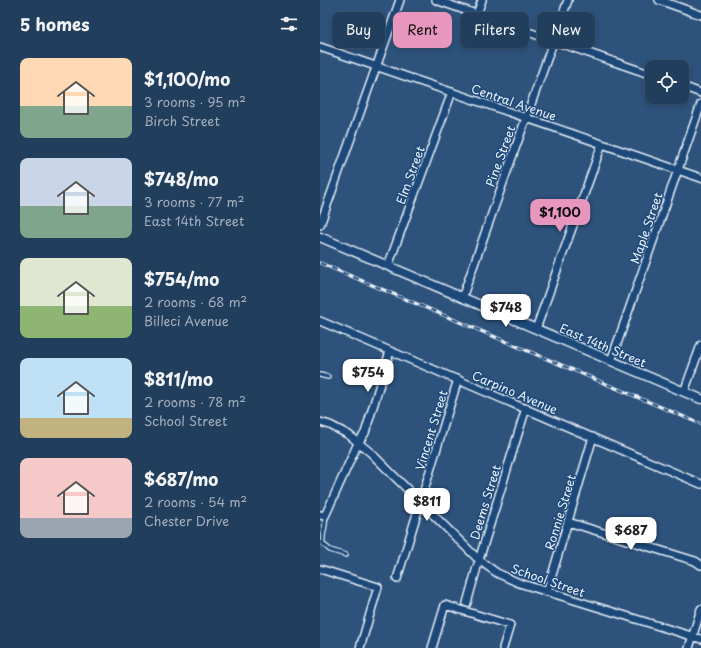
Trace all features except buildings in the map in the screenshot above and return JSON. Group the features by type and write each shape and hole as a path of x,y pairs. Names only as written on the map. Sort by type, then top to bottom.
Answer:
{"street":[{"path":"320,225 400,0"},
{"path":"436,0 471,12"},
{"path":"478,12 482,0"},
{"name":"Pine Street","path":"564,12 568,0"},
{"path":"659,0 701,15"},
{"name":"Central Avenue","path":"320,46 701,178"},
{"name":"Pine Street","path":"462,298 551,48"},
{"path":"576,48 645,72"},
{"path":"689,88 701,92"},
{"name":"Elm Street","path":"388,266 452,92"},
{"name":"Maple Street","path":"611,360 701,104"},
{"path":"536,329 602,144"},
{"name":"East 14th Street","path":"320,237 701,399"},
{"name":"Carpino Avenue","path":"320,321 701,484"},
{"path":"684,392 701,345"},
{"path":"323,515 358,443 366,433 390,351"},
{"name":"Vincent Street","path":"397,579 458,379"},
{"name":"Deems Street","path":"467,603 526,408"},
{"name":"School Street","path":"320,422 349,435 371,453 479,560 497,573 519,583 701,639"},
{"name":"Ronnie Street","path":"547,592 593,438"},
{"path":"568,522 695,561 701,565"},
{"path":"320,569 378,587 360,648"},
{"path":"432,648 445,606 510,625 503,648"},
{"path":"689,648 701,609"}],"lane":[{"path":"320,375 328,377"},
{"path":"323,515 326,523 323,544 330,550 346,555"}],"railway":[{"path":"320,263 701,424"}]}
